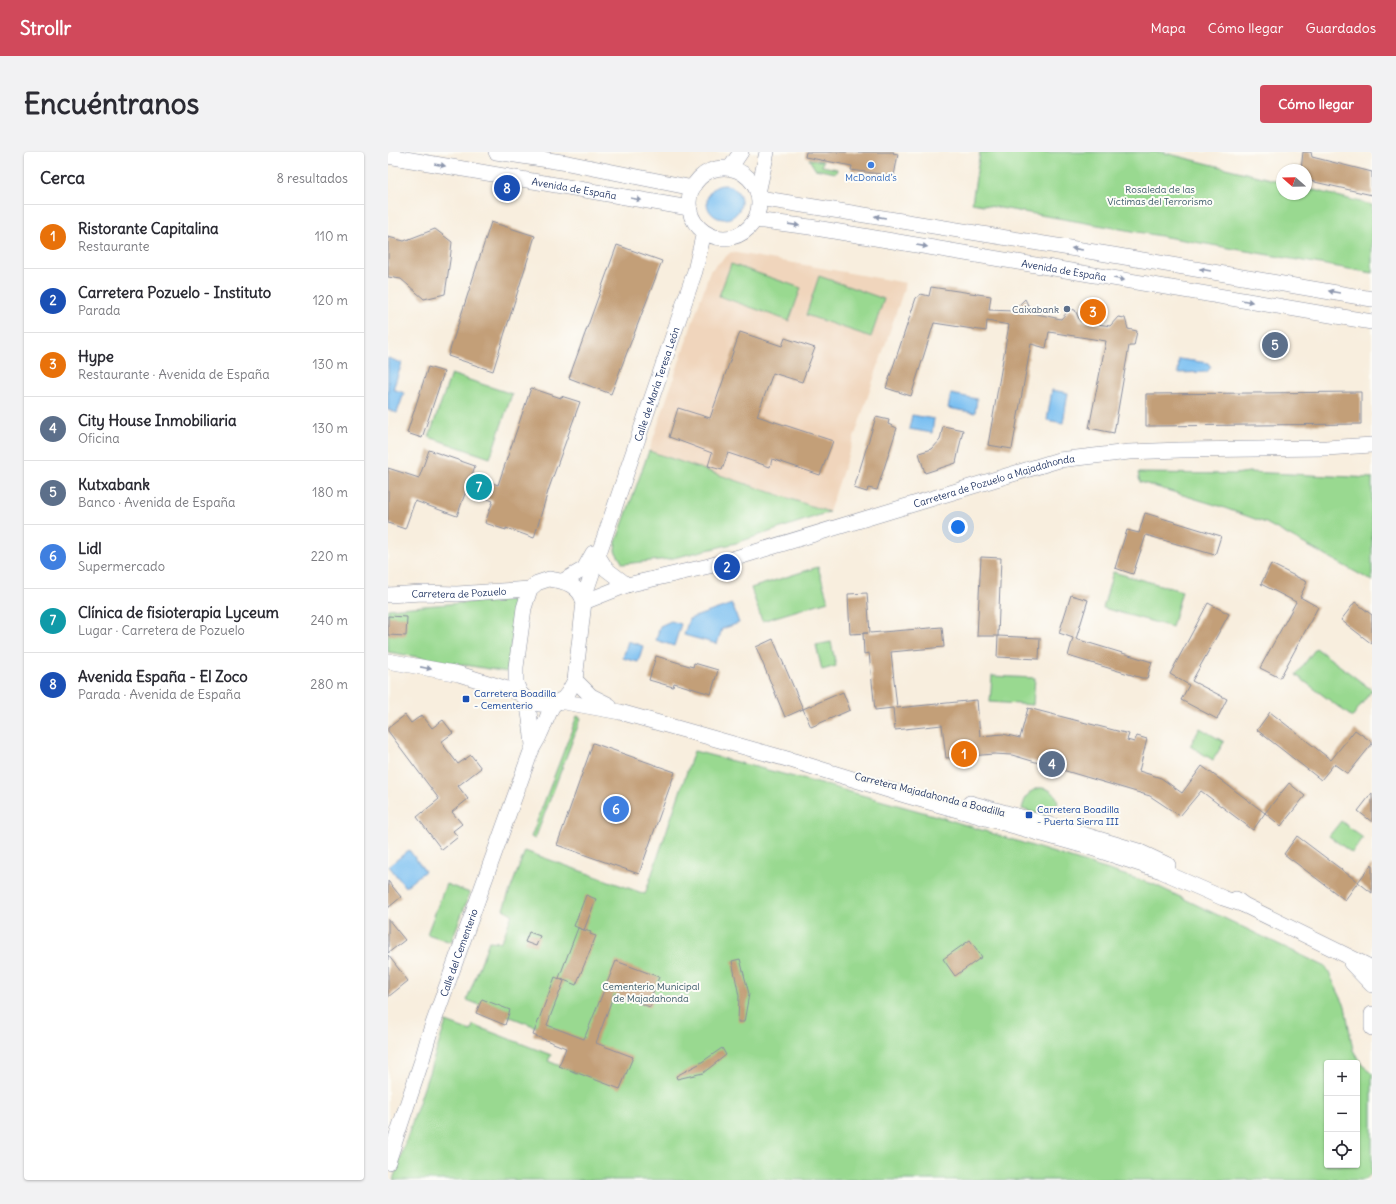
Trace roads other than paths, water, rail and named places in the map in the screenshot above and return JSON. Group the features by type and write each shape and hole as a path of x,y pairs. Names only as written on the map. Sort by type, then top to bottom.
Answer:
{"street":[{"path":"496,152 568,163 693,188"},
{"path":"730,168 741,152"},
{"path":"759,195 748,176 730,168 719,168 708,171 699,178 693,188 689,208 697,225 704,232 713,236 723,238 732,237 745,230 755,220 759,209 759,195 767,152"},
{"name":"Avenida de España","path":"388,156 689,208"},
{"path":"759,195 1372,299"},
{"name":"Avenida de España","path":"755,220 818,229 1372,322"},
{"name":"Calle de María Teresa León","path":"583,601 695,271 704,232"},
{"name":"Carretera de Pozuelo a Majadahonda","path":"583,601 627,585 709,566 1059,460 1129,452 1326,448 1372,445"},
{"name":"Calle de María Teresa León","path":"563,581 584,568 604,536"},
{"path":"598,556 606,569 627,585"},
{"path":"388,661 459,674 523,696 539,704 556,703 568,693 574,680 583,601 580,592 573,586 563,581 549,579 537,583 530,589 524,608 516,667 516,682 523,696"},
{"name":"Carretera de Pozuelo","path":"388,595 423,593 457,594 530,589"},
{"name":"Carretera Majadahonda a Boadilla","path":"574,680 591,696 620,712"},
{"name":"Calle del Cementerio","path":"523,696 530,719 533,745"},
{"name":"Calle del Cementerio","path":"388,1162 432,1028 533,745 541,733 548,715 556,703"},
{"name":"Carretera Majadahonda a Boadilla","path":"556,703 620,712 1085,846 1160,871 1223,898 1244,904"},
{"name":"Carretera Majadahonda a Boadilla","path":"794,761 934,794 1065,829 1138,851 1226,891 1244,904 1372,968"},
{"name":"Carretera Majadahonda a Boadilla","path":"908,796 947,803 1052,832 1065,829"},
{"name":"Carretera Majadahonda a Boadilla","path":"1065,829 1073,837 1142,859 1160,871"},
{"name":"Carretera Majadahonda a Boadilla","path":"1342,954 1372,985"},
{"path":"1372,1014 1372,1028"}],"water":[{"path":"724,185 736,190 741,202 736,214 724,219 712,214 707,202 712,190"},
{"path":"388,358 402,363 393,389 404,393 397,413 388,410"},
{"path":"1179,359 1208,363 1211,367 1207,372 1178,373"},
{"path":"1052,390 1068,393 1063,423 1047,420"},
{"path":"951,394 977,399 975,413 948,408"},
{"path":"912,415 934,419 932,433 909,429"},
{"path":"732,604 739,623 722,629 717,644 684,635 689,619"},
{"path":"671,621 681,624 674,646 656,640 660,626"},
{"path":"628,641 643,646 638,662 623,658"},
{"path":"409,850 425,871 405,887 389,866"}],"place":[{"name":"McDonald's","path":"871,165"},
{"name":"Avenida España - El Zoco","path":"507,188"},
{"name":"Caixabank","path":"1067,309"},
{"name":"Hype","path":"1093,312"},
{"name":"Kutxabank","path":"1275,345"},
{"name":"Clínica de fisioterapia Lyceum","path":"479,487"},
{"name":"Carretera Pozuelo - Instituto","path":"727,567"},
{"name":"Carretera Boadilla - Cementerio","path":"466,699"},
{"name":"Ristorante Capitalina","path":"964,754"},
{"name":"City House Inmobiliaria","path":"1052,764"},
{"name":"Lidl","path":"616,809"},
{"name":"Carretera Boadilla - Puerta Sierra III","path":"1029,815"}],"park label":[{"name":"Rosaleda de las Víctimas del Terrorismo","path":"1160,194"},
{"name":"Cementerio Municipal de Majadahonda","path":"651,992"}]}
